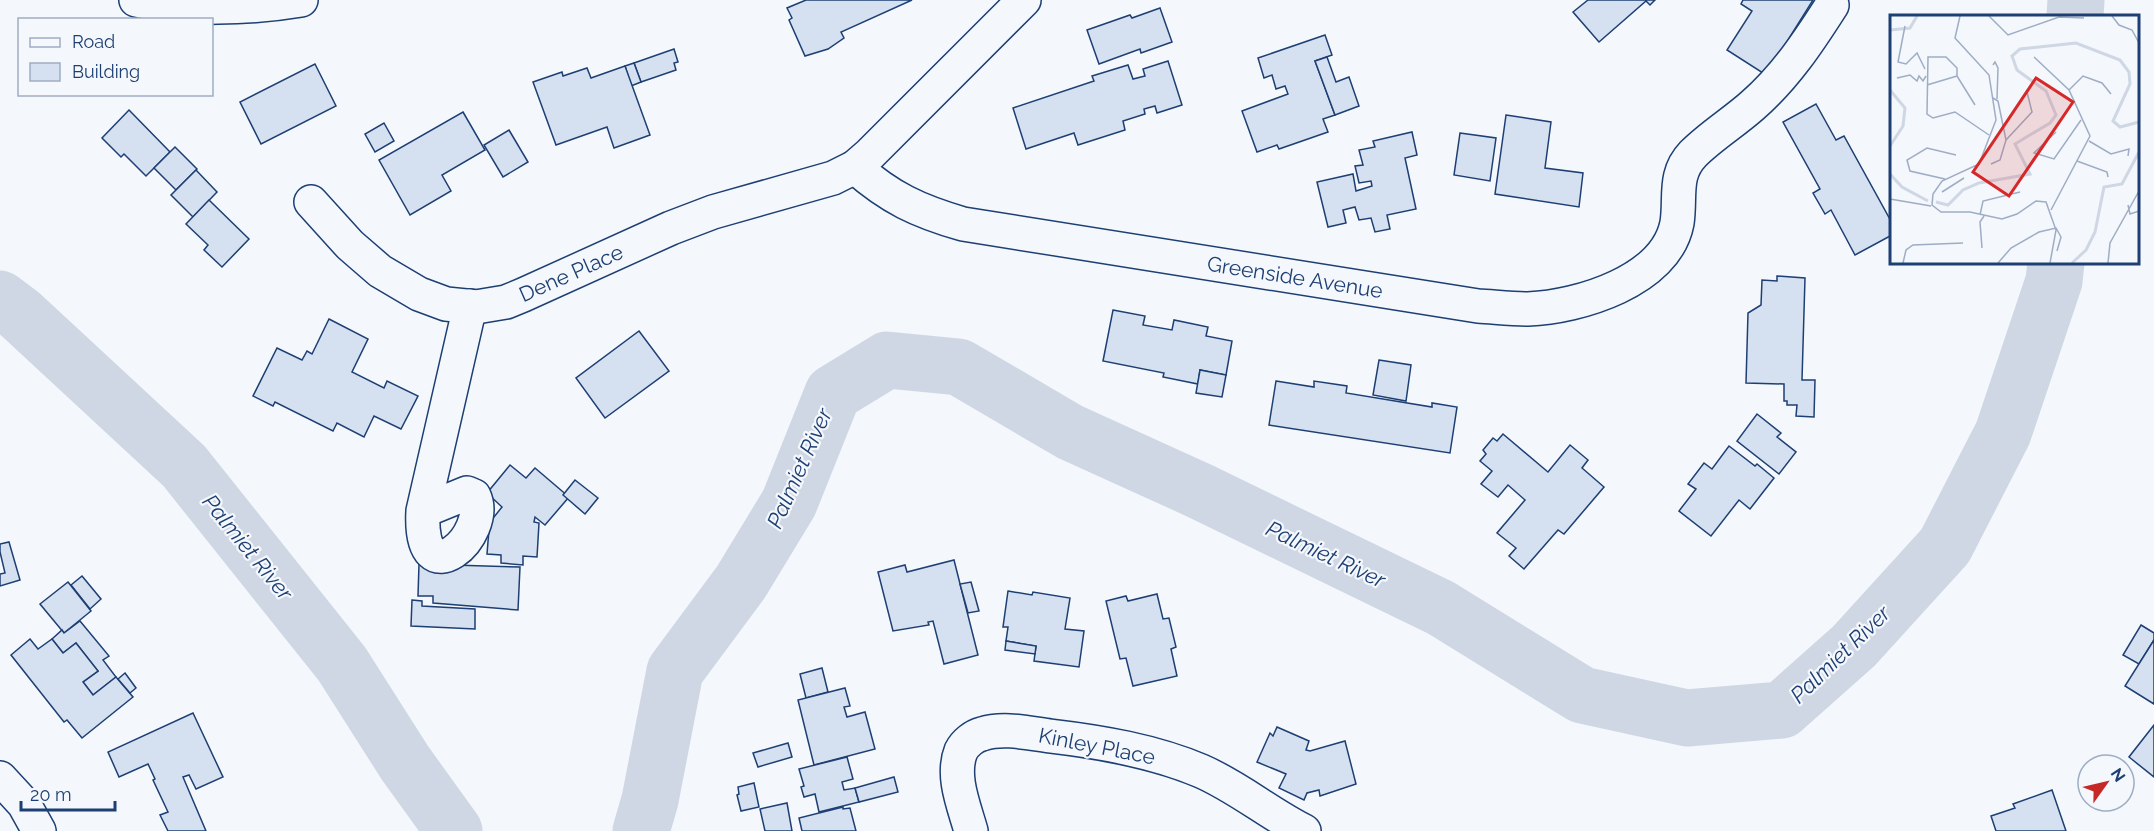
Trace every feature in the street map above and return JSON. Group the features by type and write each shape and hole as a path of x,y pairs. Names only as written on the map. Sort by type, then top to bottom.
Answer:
{"street":[{"path":"136,0 190,6 261,7 301,0"},
{"path":"855,167 1024,0"},
{"name":"Greenside Avenue","path":"855,167 877,187 898,200 931,215 963,224 1478,306 1528,309 1571,303 1605,292 1630,280 1655,262 1667,249 1677,224 1680,172 1694,154 1753,105 1785,74 1832,5"},
{"name":"Dene Place","path":"311,202 350,245 380,271 418,294 446,303 476,307 514,298 712,212 825,180 855,167"},
{"path":"423,511 470,306"},
{"name":"Kinley Place","path":"971,831 957,778 958,762 962,749 968,741 980,734 995,731 1019,732 1114,745 1160,757 1199,770 1232,785 1304,831"},
{"path":"0,778 24,804 39,831"}],"building":[{"path":"806,0 912,0 841,32 844,38 828,49 805,56 789,20 792,18 787,8"},
{"path":"1588,0 1655,0 1650,5 1646,1 1599,42 1573,12"},
{"path":"1743,0 1813,0 1766,75 1727,50 1752,11 1741,4"},
{"path":"1160,8 1172,42 1141,53 1140,49 1099,64 1087,30 1130,15 1132,18"},
{"path":"1325,35 1332,55 1315,61 1335,115 1323,119 1328,132 1279,149 1277,145 1257,152 1242,111 1288,94 1285,86 1276,89 1272,75 1264,78 1258,58"},
{"path":"674,49 678,62 674,63 676,70 641,82 634,63"},
{"path":"1327,57 1336,82 1349,77 1359,106 1335,115 1315,61"},
{"path":"1168,61 1182,105 1157,113 1155,106 1144,109 1145,114 1123,121 1125,130 1078,145 1074,133 1026,149 1013,108 1094,81 1092,76 1128,65 1133,79 1145,76 1143,69"},
{"path":"634,63 641,82 631,86 625,66"},
{"path":"315,64 336,106 261,144 240,102"},
{"path":"625,66 650,135 614,148 607,127 556,145 533,82 562,72 563,76 587,68 591,78"},
{"path":"1816,104 1836,140 1844,136 1890,219 1890,236 1855,255 1831,210 1825,214 1813,193 1820,189 1783,122"},
{"path":"129,110 170,152 146,176 124,154 121,157 102,138"},
{"path":"463,112 485,150 442,175 451,191 410,215 379,160"},
{"path":"1506,115 1551,122 1545,168 1583,173 1579,207 1495,194"},
{"path":"384,123 394,141 375,152 365,134"},
{"path":"509,130 528,162 503,177 484,145"},
{"path":"1412,132 1417,155 1405,158 1416,209 1387,215 1390,229 1375,232 1371,218 1359,220 1355,207 1343,210 1346,223 1328,227 1317,182 1353,174 1356,191 1372,186 1371,181 1359,183 1355,166 1363,165 1359,150 1375,147 1373,141"},
{"path":"1460,133 1496,138 1490,181 1454,175"},
{"path":"175,147 197,169 176,190 154,168"},
{"path":"196,170 217,192 193,217 171,195"},
{"path":"209,200 249,239 222,267 204,250 208,245 186,224"},
{"path":"1777,276 1805,278 1802,380 1815,380 1814,417 1796,416 1797,405 1787,405 1787,401 1784,401 1784,384 1746,383 1748,313 1761,305 1762,280 1777,281"},
{"path":"1113,310 1145,316 1143,325 1172,330 1174,320 1208,327 1206,336 1232,341 1226,375 1200,370 1198,384 1163,377 1164,373 1103,361"},
{"path":"329,319 368,339 352,372 384,388 387,381 418,396 401,429 374,416 364,437 337,423 333,431 275,402 273,406 253,396 277,348 302,360 307,351 312,354"},
{"path":"639,331 669,371 605,418 576,378"},
{"path":"1379,360 1411,365 1406,401 1373,395"},
{"path":"1200,370 1226,375 1222,397 1196,393"},
{"path":"1276,381 1314,387 1314,381 1347,386 1346,393 1432,407 1432,403 1457,407 1450,453 1269,425"},
{"path":"1757,414 1781,433 1777,437 1796,452 1779,474 1737,441"},
{"path":"1503,434 1548,472 1570,445 1588,460 1582,468 1604,487 1564,534 1558,530 1524,569 1509,556 1516,548 1497,533 1525,500 1508,485 1498,497 1481,484 1492,471 1480,461 1486,454 1483,450 1493,438 1497,441"},
{"path":"1729,446 1774,478 1750,509 1739,500 1711,536 1679,511 1696,489 1688,484 1704,463 1712,469"},
{"path":"510,465 526,478 535,468 569,497 545,525 535,517 534,522 539,523 537,557 523,556 523,565 501,563 501,555 487,554 490,517 494,517 502,507 487,493"},
{"path":"575,480 598,498 585,514 563,495"},
{"path":"9,542 20,580 0,586 0,574 5,573 0,544"},
{"path":"954,560 978,655 944,664 933,621 928,622 929,625 893,631 878,572 905,565 907,572"},
{"path":"419,564 520,567 518,610 433,603 433,596 418,596"},
{"path":"82,576 101,599 90,609 71,585"},
{"path":"68,582 91,611 64,633 40,604"},
{"path":"971,582 979,611 968,613 960,584"},
{"path":"1008,591 1032,595 1033,592 1070,598 1065,629 1084,631 1079,667 1034,661 1036,646 1006,641 1008,627 1003,627"},
{"path":"1157,594 1163,619 1169,618 1176,647 1171,649 1177,676 1133,686 1126,658 1120,659 1106,601 1126,596 1128,601"},
{"path":"412,600 422,601 422,606 475,609 475,629 411,626"},
{"path":"80,621 109,656 103,660 116,677 93,695 83,682 98,671 76,643 63,653 52,639 62,630 64,633"},
{"path":"2141,625 2154,633 2154,640 2139,664 2123,655"},
{"path":"30,639 38,649 52,639 63,653 76,643 98,671 83,682 93,695 116,677 133,697 82,738 67,720 64,722 11,655"},
{"path":"2154,640 2154,704 2125,686"},
{"path":"1006,641 1036,646 1035,654 1005,650"},
{"path":"822,668 828,692 806,698 800,674"},
{"path":"125,673 136,688 130,693 118,679"},
{"path":"845,688 850,706 844,707 847,717 865,712 875,749 814,765 798,700"},
{"path":"193,713 223,777 196,789 189,775 183,777 206,831 168,831 160,815 168,812 148,764 119,777 108,752"},
{"path":"2154,725 2154,777 2136,763 2136,753 2132,753"},
{"path":"1277,727 1309,741 1306,750 1310,751 1345,741 1356,784 1320,796 1319,790 1307,793 1304,800 1279,788 1286,774 1257,762 1270,733 1273,736"},
{"path":"788,743 792,757 758,767 753,753"},
{"path":"847,757 853,779 842,782 844,790 855,788 859,802 819,812 815,794 804,797 801,787 804,786 799,769"},
{"path":"894,777 898,792 859,802 855,788"},
{"path":"754,783 759,807 741,811 737,795 739,794 738,787"},
{"path":"2052,790 2066,831 1996,831 1991,816 2015,808 2013,804"},
{"path":"787,803 792,831 765,831 760,809"},
{"path":"843,807 843,809 850,808 856,831 802,831 799,818"}],"waterway":[{"name":"Palmiet River","path":"2075,15 2076,0"},
{"name":"Palmiet River","path":"641,831 650,800 675,671 741,582 789,503 833,393 887,360 959,367 1070,432 1200,491 1441,608 1582,695 1687,718 1782,710 1854,646 1945,546 2003,433 2054,281 2056,264"},
{"name":"Palmiet River","path":"0,299 20,314 184,466 342,664 405,763 454,831"}]}
